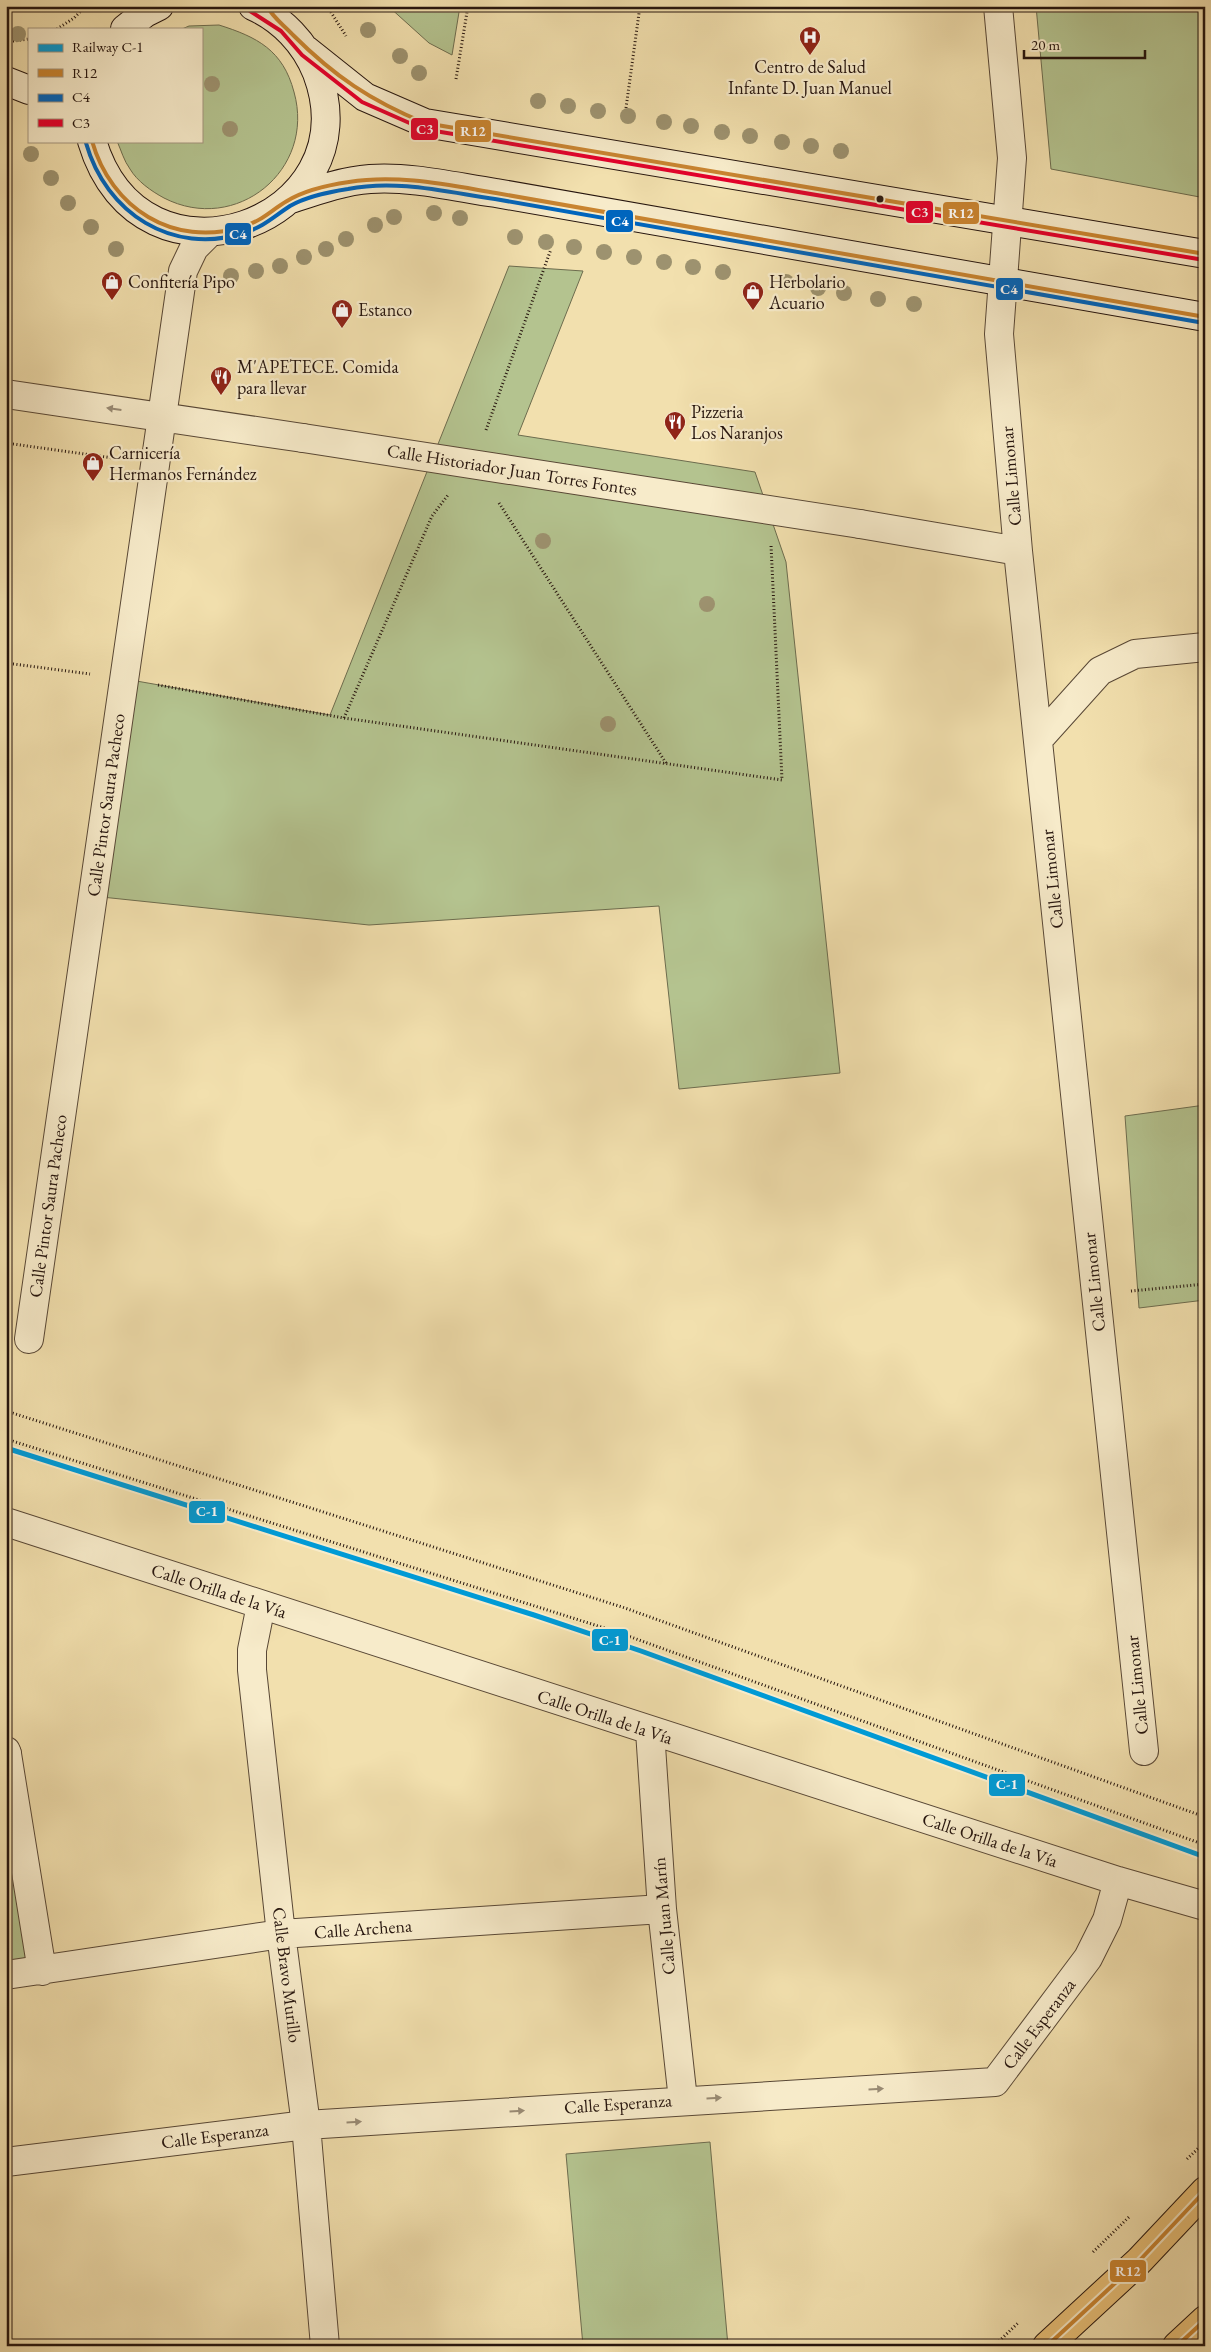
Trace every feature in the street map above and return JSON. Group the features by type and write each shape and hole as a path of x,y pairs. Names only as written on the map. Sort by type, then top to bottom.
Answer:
{"main road":[{"path":"1047,2346 1139,2261 1205,2191"},
{"path":"1177,2346 1205,2320"}],"street":[{"name":"Calle Limonar","path":"998,6 1012,158 999,334 1018,551 1144,1751"},
{"path":"92,142 108,181 123,198 141,212 170,226 209,232 239,228 265,217 288,200 311,171 323,137 324,101 321,83 306,50 296,37 264,10"},
{"path":"306,50 365,96 379,104 425,123 1205,254"},
{"path":"6,79 28,76"},
{"path":"6,79 28,90"},
{"path":"288,200 347,183 370,179 394,179 496,193 1205,317"},
{"name":"Calle Pintor Saura Pacheco","path":"29,1339 183,272 182,256 170,226"},
{"name":"Calle Pintor Saura Pacheco","path":"183,272 194,248 209,232"},
{"name":"Calle Historiador Juan Torres Fontes","path":"6,394 474,464 860,524 1018,551"},
{"path":"1038,740 1100,671 1135,654 1205,647"},
{"name":"Calle Orilla de la Vía","path":"6,1522 1118,1881 1205,1906"},
{"name":"Calle Bravo Murillo","path":"261,1605 252,1650 252,1670 281,1934 306,2125 325,2346"},
{"name":"Calle Juan Marín","path":"650,1731 662,1908 683,2100"},
{"path":"6,1753 42,1971"},
{"name":"Calle Esperanza","path":"6,2162 306,2125 995,2082 1088,1958 1107,1920 1118,1881"},
{"name":"Calle Archena","path":"6,1975 281,1934 662,1908"}],"path":[{"path":"59,28 74,18 86,6"},
{"path":"456,78 468,6"},
{"path":"626,108 640,6"},
{"path":"6,42 28,39"},
{"path":"6,443 155,464"},
{"path":"474,464 667,763"},
{"path":"6,663 125,679 344,718 782,780 769,510"},
{"path":"1096,1295 1205,1284"},
{"path":"6,1411 625,1608 1205,1818"},
{"path":"6,1439 617,1632 1205,1845"},
{"path":"1184,2162 1205,2142"},
{"path":"1088,2256 1136,2209"},
{"path":"994,2346 1021,2320"}],"green space":[{"path":"388,6 460,6 452,55 429,43"},
{"path":"1036,6 1205,6 1205,198 1051,169"},
{"path":"219,25 257,40 267,47 283,66 294,92 298,120 293,147 282,170 264,188 243,201 218,208 191,207 164,198 149,189 140,182 128,166 117,142 202,142 202,28 184,28 189,26"},
{"path":"509,266 583,271 518,435 755,472 786,562 840,1073 679,1089 659,906 369,925 92,896 125,679 330,715"},
{"path":"1205,1105 1205,1300 1139,1308 1125,1116"},
{"path":"6,1830 42,1971 6,1975"},
{"path":"710,2142 728,2346 583,2346 566,2154"}],"rail line":[{"name":"C-1","path":"6,1448 534,1615 641,1651 1205,1857"}],"transit line":[{"name":"R12","path":"267,6 275,18 308,50 339,75 387,106 425,123 1205,254"},
{"name":"C3","path":"250,11 281,31 302,55 362,102 423,129 1204,260"},
{"name":"R12","path":"92,142 101,165 114,186 130,203 148,217 169,227 192,232 217,232 249,225 294,197 325,186 367,180 404,180 496,193 1205,317"},
{"name":"C4","path":"86,143 96,168 109,190 126,208 146,223 168,233 192,238 217,239 244,233 263,224 290,206 318,195 366,186 403,186 495,199 1204,323"},
{"name":"R12","path":"1047,2346 1139,2261 1205,2191"},
{"name":"R12","path":"1177,2346 1205,2320"}],"place":[{"name":"Centro de Salud Infante D. Juan Manuel","path":"810,56"},
{"name":"Confitería Pipo","path":"112,301"},
{"name":"Herbolario Acuario","path":"753,311"},
{"name":"Estanco","path":"342,329"},
{"name":"M'APETECE. Comida para llevar","path":"221,396"},
{"name":"Pizzeria Los Naranjos","path":"675,441"},
{"name":"Carnicería Hermanos Fernández","path":"93,482"}]}
